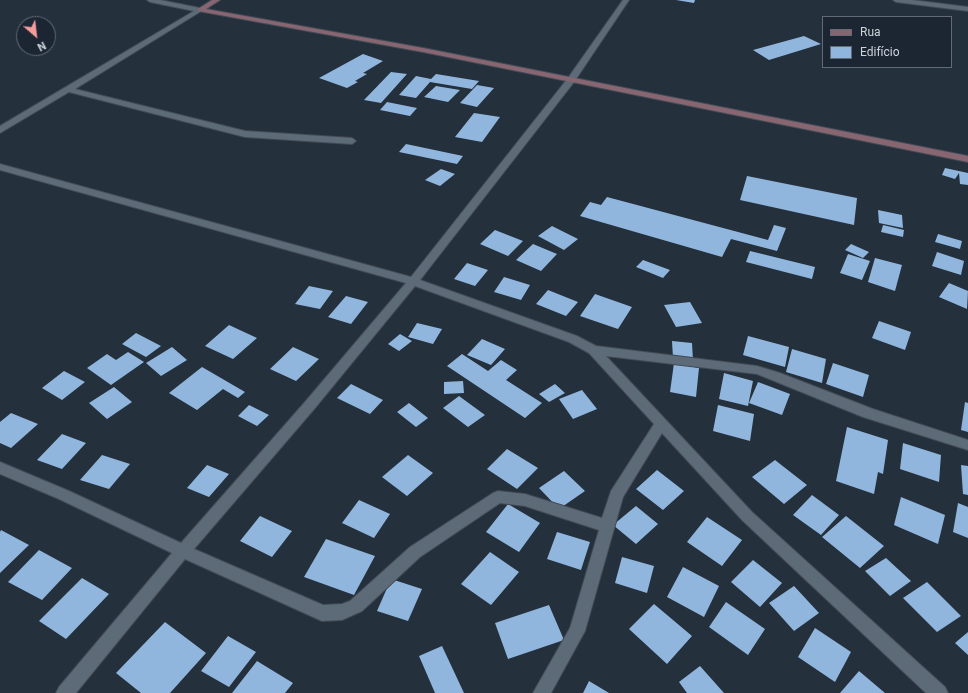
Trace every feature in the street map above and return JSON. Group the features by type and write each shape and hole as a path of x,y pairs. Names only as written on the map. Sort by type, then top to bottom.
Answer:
{"main road":[{"path":"200,10 217,0"},
{"path":"200,10 422,50 968,159"}],"street":[{"path":"150,0 200,10"},
{"path":"64,693 183,551 310,405 413,281 571,80 626,0"},
{"path":"896,0 968,9"},
{"path":"0,130 200,10"},
{"path":"67,89 245,134 352,141"},
{"path":"0,167 413,281 573,339 593,350 747,516 939,693"},
{"path":"593,350 758,370 868,413 968,445"},
{"path":"542,693 577,631 616,495 661,423"},
{"path":"0,468 64,495 183,551 322,613 342,612 356,606 415,552 498,497 525,500 606,526"}],"building":[{"path":"676,0 695,0 694,3"},
{"path":"804,36 821,44 769,60 753,50"},
{"path":"363,54 383,61 363,73 367,74 355,81 358,82 347,88 319,78"},
{"path":"391,72 407,74 381,103 364,100"},
{"path":"436,74 479,81 472,89 430,82 416,98 399,95 416,76 431,79"},
{"path":"477,85 494,88 477,107 460,103"},
{"path":"436,86 460,90 448,102 424,97"},
{"path":"387,102 417,108 410,116 380,110"},
{"path":"474,113 500,117 482,142 455,137"},
{"path":"406,144 463,156 457,164 399,152"},
{"path":"945,168 968,173 968,185 960,184 959,173 955,179 942,175"},
{"path":"441,169 455,174 440,186 425,180"},
{"path":"747,176 857,198 854,225 740,200"},
{"path":"607,197 768,240 774,225 786,228 777,251 731,239 722,257 580,216 590,202 601,205"},
{"path":"878,210 902,215 903,228 879,223"},
{"path":"883,225 904,230 903,237 881,232"},
{"path":"552,226 578,239 564,250 538,236"},
{"path":"495,230 523,241 508,256 480,244"},
{"path":"938,234 962,241 960,249 935,242"},
{"path":"533,244 557,254 541,271 516,260"},
{"path":"851,244 869,252 863,258 845,250"},
{"path":"750,251 815,267 812,279 746,262"},
{"path":"937,252 964,261 961,275 932,266"},
{"path":"848,254 870,261 862,280 840,273"},
{"path":"875,258 902,265 895,291 868,282"},
{"path":"643,260 670,270 663,278 636,267"},
{"path":"467,263 488,270 475,286 454,279"},
{"path":"504,277 530,285 521,300 494,292"},
{"path":"949,283 968,291 967,309 939,297"},
{"path":"309,286 333,291 320,309 295,304"},
{"path":"548,290 578,302 566,316 536,304"},
{"path":"595,294 632,307 618,329 580,316"},
{"path":"346,296 368,302 351,324 328,317"},
{"path":"690,302 702,323 676,327 664,305"},
{"path":"879,321 911,332 905,350 872,338"},
{"path":"417,323 442,329 433,344 408,337"},
{"path":"229,325 257,338 233,359 205,346"},
{"path":"136,333 161,346 146,357 122,344"},
{"path":"400,334 412,341 399,351 388,344"},
{"path":"748,336 789,347 785,367 743,355"},
{"path":"482,339 505,349 491,365 467,355"},
{"path":"672,341 692,343 693,361 673,358"},
{"path":"172,347 187,360 161,376 146,363"},
{"path":"293,347 319,359 296,381 270,369"},
{"path":"792,349 826,359 822,383 786,372"},
{"path":"128,352 144,362 111,385 87,368 107,354 116,360"},
{"path":"462,354 488,371 501,360 517,370 506,380 542,403 525,418 447,366"},
{"path":"674,363 699,368 696,397 670,392"},
{"path":"833,363 869,375 863,397 826,384"},
{"path":"202,367 245,392 238,398 223,389 197,410 169,393"},
{"path":"64,371 85,382 62,400 42,388"},
{"path":"724,373 753,381 748,406 719,399"},
{"path":"463,381 464,393 444,394 444,382"},
{"path":"758,382 790,394 782,415 749,403"},
{"path":"351,384 383,400 370,414 337,398"},
{"path":"555,384 565,393 549,402 539,394"},
{"path":"114,387 132,402 107,419 89,403"},
{"path":"582,390 597,409 573,419 559,399"},
{"path":"459,396 485,415 468,427 443,408"},
{"path":"965,402 968,403 968,432 961,430"},
{"path":"409,403 428,418 416,427 397,412"},
{"path":"249,405 269,415 257,426 238,416"},
{"path":"718,405 754,414 750,441 713,431"},
{"path":"11,413 38,424 11,448 0,443 0,422"},
{"path":"847,427 888,440 883,474 878,472 874,494 836,481"},
{"path":"62,434 86,443 62,469 37,460"},
{"path":"903,443 941,455 939,482 900,469"},
{"path":"507,449 538,468 517,489 487,469"},
{"path":"102,455 130,464 109,489 80,480"},
{"path":"408,455 433,473 407,496 382,477"},
{"path":"775,460 807,485 784,504 752,477"},
{"path":"207,465 229,474 209,497 187,488"},
{"path":"961,465 968,466 968,495 963,494"},
{"path":"657,470 684,491 663,510 636,489"},
{"path":"564,471 585,491 559,509 539,488"},
{"path":"812,495 839,515 821,535 793,515"},
{"path":"901,497 945,515 938,544 894,525"},
{"path":"359,500 390,514 374,538 342,523"},
{"path":"958,503 968,507 968,538 953,532"},
{"path":"508,504 540,523 519,552 486,532"},
{"path":"636,506 658,524 636,544 613,525"},
{"path":"260,516 292,531 272,557 240,541"},
{"path":"846,516 884,546 860,568 822,537"},
{"path":"707,517 742,540 722,566 687,542"},
{"path":"1,530 29,545 0,573 0,532"},
{"path":"557,532 590,542 581,570 547,559"},
{"path":"326,539 375,556 354,595 304,577"},
{"path":"39,550 72,568 42,600 8,582"},
{"path":"490,552 519,572 491,605 461,584"},
{"path":"622,557 654,566 647,593 615,583"},
{"path":"886,558 911,581 890,596 865,571"},
{"path":"753,560 782,583 760,607 731,582"},
{"path":"683,567 719,586 704,617 667,597"},
{"path":"82,578 109,594 66,639 39,621"},
{"path":"391,579 422,589 408,621 377,611"},
{"path":"927,582 961,616 937,632 903,598"},
{"path":"794,586 819,613 794,631 769,603"},
{"path":"726,602 765,629 748,655 709,627"},
{"path":"654,604 692,636 667,664 629,629"},
{"path":"549,605 564,640 508,659 495,623"},
{"path":"165,622 206,653 170,693 141,693 116,673"},
{"path":"815,628 851,652 835,682 798,657"},
{"path":"968,632 968,655 955,643"},
{"path":"228,636 256,652 229,687 201,671"},
{"path":"442,646 464,693 435,693 419,656"},
{"path":"257,661 293,683 285,693 232,693"},
{"path":"700,666 724,693 687,693 679,682"},
{"path":"859,671 885,693 840,693"},
{"path":"589,681 609,693 583,693"}]}
